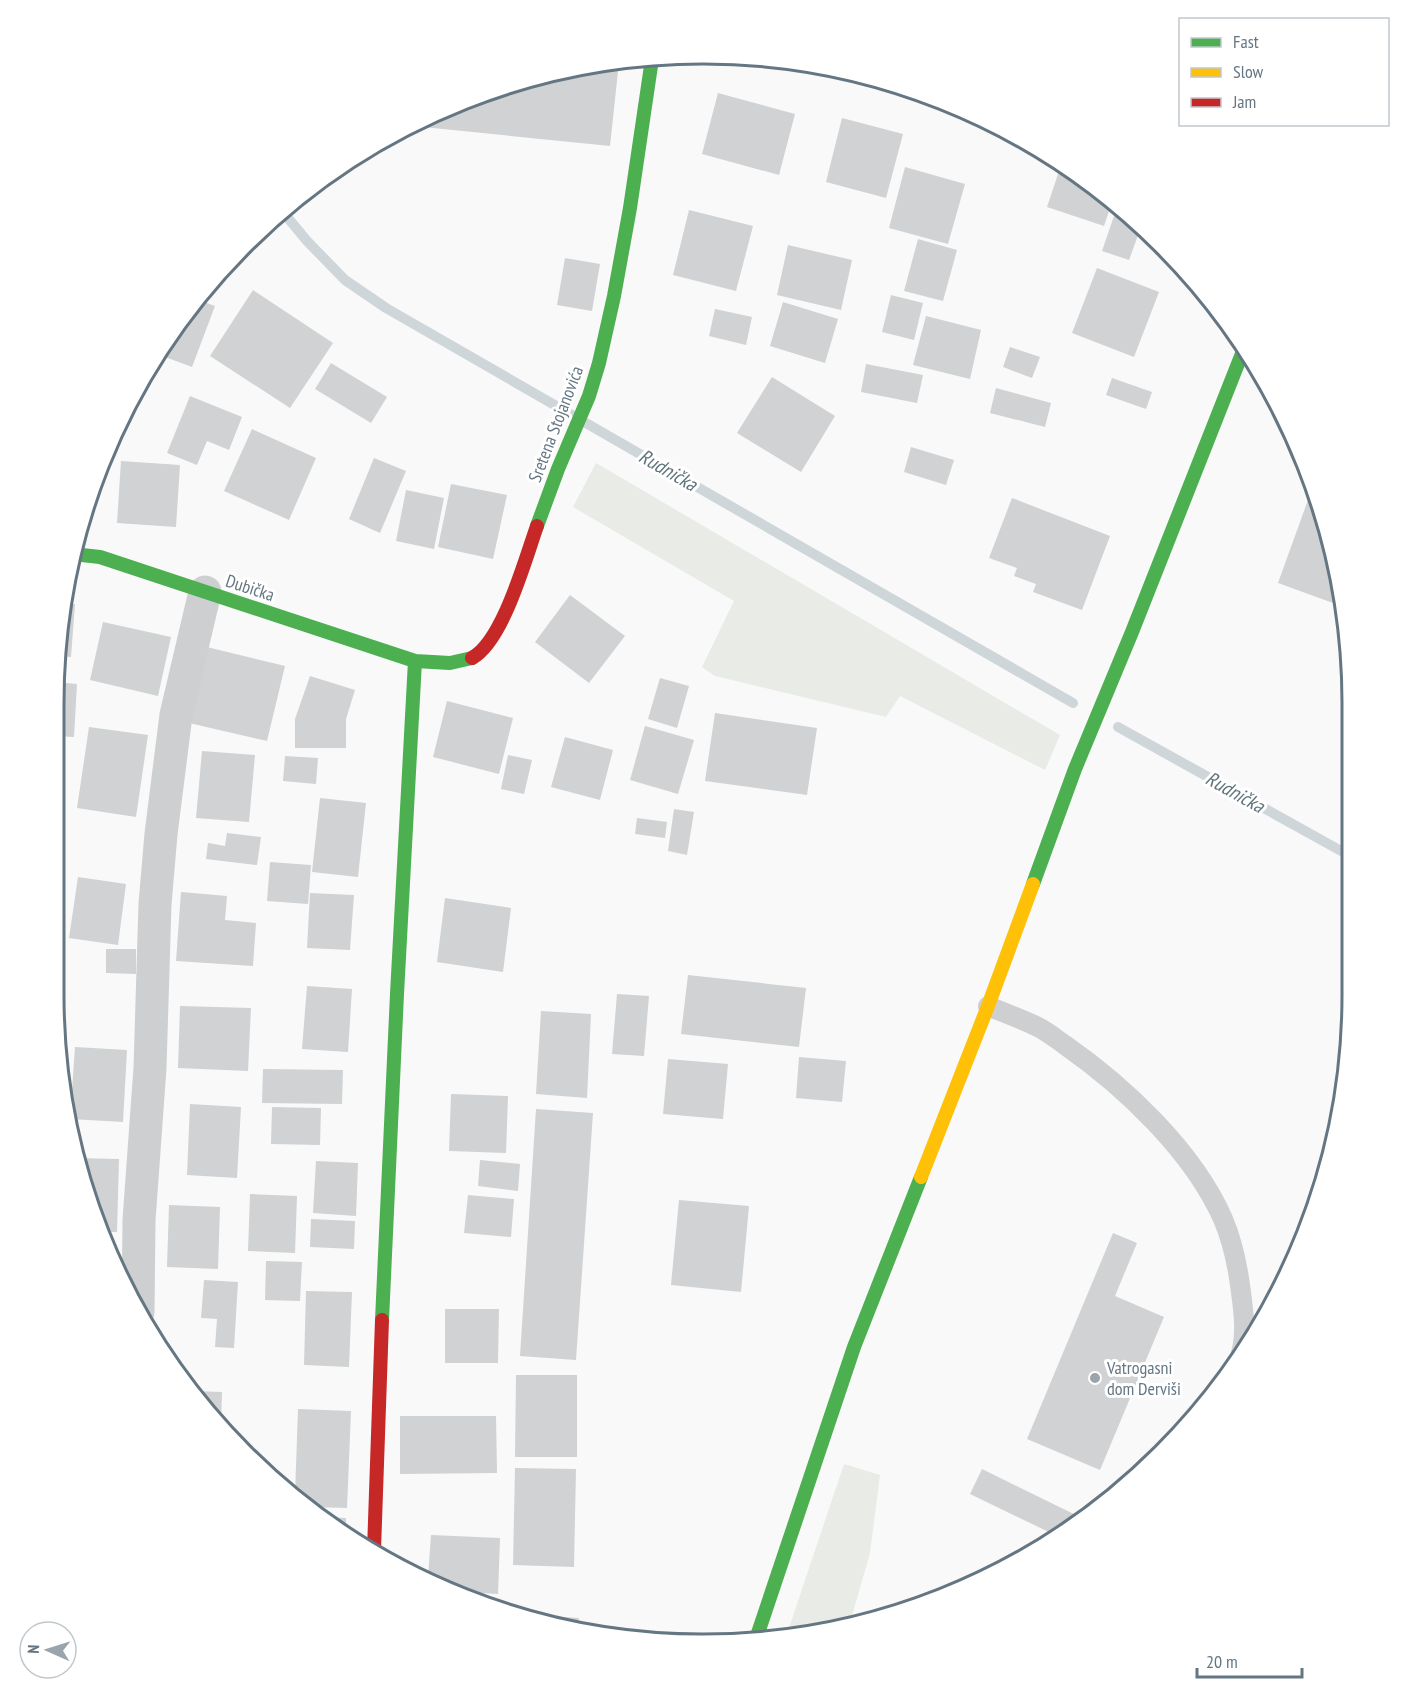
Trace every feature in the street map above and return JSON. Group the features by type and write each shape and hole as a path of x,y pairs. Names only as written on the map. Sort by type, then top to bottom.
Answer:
{"street":[{"name":"Sretena Stojanovića","path":"416,661 445,664 459,663 472,658 481,652 503,616 600,362 641,152 651,67"},
{"path":"759,1631 854,1347 988,1006 1074,769 1241,357"},
{"name":"Dubička","path":"82,555 100,557 416,661"},
{"path":"138,1293 140,1220 150,1068 155,904 161,834 176,715 206,592"},
{"path":"374,1542 381,1320 396,1000 416,661"}],"lane":[{"path":"988,1006 1039,1028 1083,1058 1130,1097 1174,1144 1202,1179 1223,1220 1236,1258 1242,1300 1244,1336"}],"shaded area":[{"path":"596,463 1060,735 1045,770 900,696 886,717 715,676 702,667 734,601 573,507"},
{"path":"844,1464 880,1475 870,1553 852,1616 789,1628"}],"building":[{"path":"618,70 610,146 427,127 498,98 538,86"},
{"path":"718,93 795,114 779,175 702,154"},
{"path":"842,118 903,134 886,198 826,182"},
{"path":"905,167 965,184 948,244 889,228"},
{"path":"1059,172 1109,211 1104,226 1047,207"},
{"path":"689,210 753,226 736,291 673,275"},
{"path":"1114,215 1138,235 1129,260 1102,251"},
{"path":"918,239 957,250 943,301 904,291"},
{"path":"788,245 852,260 841,310 777,295"},
{"path":"565,258 600,264 592,311 557,305"},
{"path":"1097,268 1159,292 1134,357 1072,333"},
{"path":"253,290 333,343 290,408 210,356"},
{"path":"891,295 923,303 914,340 882,332"},
{"path":"783,302 838,319 825,363 770,346"},
{"path":"207,303 215,306 192,367 166,357"},
{"path":"715,309 752,317 746,345 709,336"},
{"path":"926,316 981,330 970,379 913,365"},
{"path":"1010,347 1040,357 1032,378 1003,367"},
{"path":"331,363 387,397 371,423 315,389"},
{"path":"866,364 923,375 917,403 861,392"},
{"path":"772,377 835,416 801,472 737,433"},
{"path":"1112,378 1152,392 1146,409 1106,395"},
{"path":"996,388 1051,403 1045,427 990,413"},
{"path":"190,396 242,417 229,450 207,441 197,465 167,453"},
{"path":"252,429 316,458 289,520 224,491"},
{"path":"911,447 954,460 946,485 904,472"},
{"path":"374,458 406,471 380,533 349,519"},
{"path":"121,461 180,465 176,527 117,523"},
{"path":"451,484 507,495 493,559 438,547"},
{"path":"406,490 444,498 434,549 396,541"},
{"path":"1012,498 1110,536 1082,610 1033,592 1036,584 1014,576 1017,568 989,558"},
{"path":"1309,498 1321,538 1334,603 1278,583"},
{"path":"570,595 625,636 589,683 535,642"},
{"path":"73,604 75,604 71,657 67,657"},
{"path":"103,622 171,637 158,696 90,680"},
{"path":"207,647 285,666 267,741 189,723"},
{"path":"310,676 355,690 346,719 346,748 295,748 295,719"},
{"path":"660,678 689,686 677,728 648,719"},
{"path":"65,683 77,684 74,737 64,736"},
{"path":"447,701 513,718 499,774 433,757"},
{"path":"715,713 817,728 807,795 705,781"},
{"path":"645,726 694,740 678,794 630,780"},
{"path":"89,727 148,735 136,817 77,808"},
{"path":"565,737 613,750 600,800 551,787"},
{"path":"202,751 255,755 249,822 196,818"},
{"path":"508,755 532,760 524,794 501,789"},
{"path":"285,756 318,758 316,784 283,781"},
{"path":"320,798 366,803 358,877 312,872"},
{"path":"674,809 694,812 687,855 668,851"},
{"path":"637,818 667,822 665,838 635,834"},
{"path":"227,833 261,837 257,865 206,859 208,843 225,846"},
{"path":"270,862 311,865 308,904 267,901"},
{"path":"78,877 126,884 118,945 69,938"},
{"path":"181,892 227,896 225,920 256,923 253,966 176,961"},
{"path":"310,893 354,895 350,950 307,948"},
{"path":"445,898 511,908 503,972 437,962"},
{"path":"106,949 136,949 136,974 106,973"},
{"path":"688,975 806,988 799,1047 681,1034"},
{"path":"307,986 352,989 348,1052 302,1049"},
{"path":"617,994 649,996 644,1056 612,1054"},
{"path":"180,1006 251,1008 248,1071 178,1068"},
{"path":"541,1011 591,1014 587,1098 536,1094"},
{"path":"75,1047 127,1050 123,1122 77,1119 72,1090"},
{"path":"799,1057 846,1061 842,1102 796,1098"},
{"path":"668,1059 728,1064 723,1119 663,1114"},
{"path":"263,1069 343,1070 342,1104 262,1103"},
{"path":"451,1094 508,1096 506,1153 449,1151"},
{"path":"190,1104 241,1107 237,1178 187,1175"},
{"path":"272,1107 321,1108 320,1145 271,1144"},
{"path":"536,1109 593,1113 576,1360 520,1356"},
{"path":"86,1158 119,1159 117,1232 110,1232"},
{"path":"480,1160 520,1164 518,1191 478,1186"},
{"path":"316,1161 358,1163 356,1216 313,1213"},
{"path":"250,1194 297,1196 295,1253 248,1251"},
{"path":"468,1195 514,1199 511,1237 464,1233"},
{"path":"679,1200 749,1206 741,1292 671,1285"},
{"path":"169,1205 220,1207 218,1269 167,1267"},
{"path":"311,1219 355,1221 354,1249 310,1247"},
{"name":"Vatrogasni dom Derviši","path":"1113,1233 1137,1243 1115,1296 1164,1317 1100,1470 1027,1439"},
{"path":"266,1261 302,1262 300,1301 265,1300"},
{"path":"204,1280 238,1282 234,1348 215,1347 217,1319 201,1318"},
{"path":"306,1291 352,1292 349,1367 304,1365"},
{"path":"445,1309 499,1309 498,1363 445,1363"},
{"path":"516,1375 577,1375 577,1457 515,1457"},
{"path":"204,1391 222,1392 221,1414"},
{"path":"298,1409 351,1411 347,1508 323,1507 295,1486"},
{"path":"400,1416 496,1416 497,1473 400,1474"},
{"path":"515,1468 576,1469 574,1567 513,1565"},
{"path":"982,1469 1074,1514 1049,1532 970,1494"},
{"path":"337,1518 346,1518 346,1524"},
{"path":"431,1535 500,1538 498,1594 480,1593 428,1571"},
{"path":"560,1617 579,1618 579,1621"}],"waterway":[{"name":"Rudnička","path":"288,218 345,280 386,308 1073,703"},
{"name":"Rudnička","path":"1118,727 1342,851"}],"traffic: fast":[{"path":"537,526 589,396 599,363 630,208 651,67"},
{"path":"1033,884 1075,769 1241,357"},
{"path":"82,555 100,557 415,661 450,663 472,658"},
{"path":"382,1320 415,661"},
{"path":"759,1631 854,1347 921,1177"}],"traffic: slow":[{"path":"921,1177 1033,884"}],"traffic: jam":[{"path":"472,658 494,635 503,618 537,526"},
{"path":"374,1542 382,1320"}],"place":[{"name":"Vatrogasni dom Derviši","path":"1095,1378"}]}
